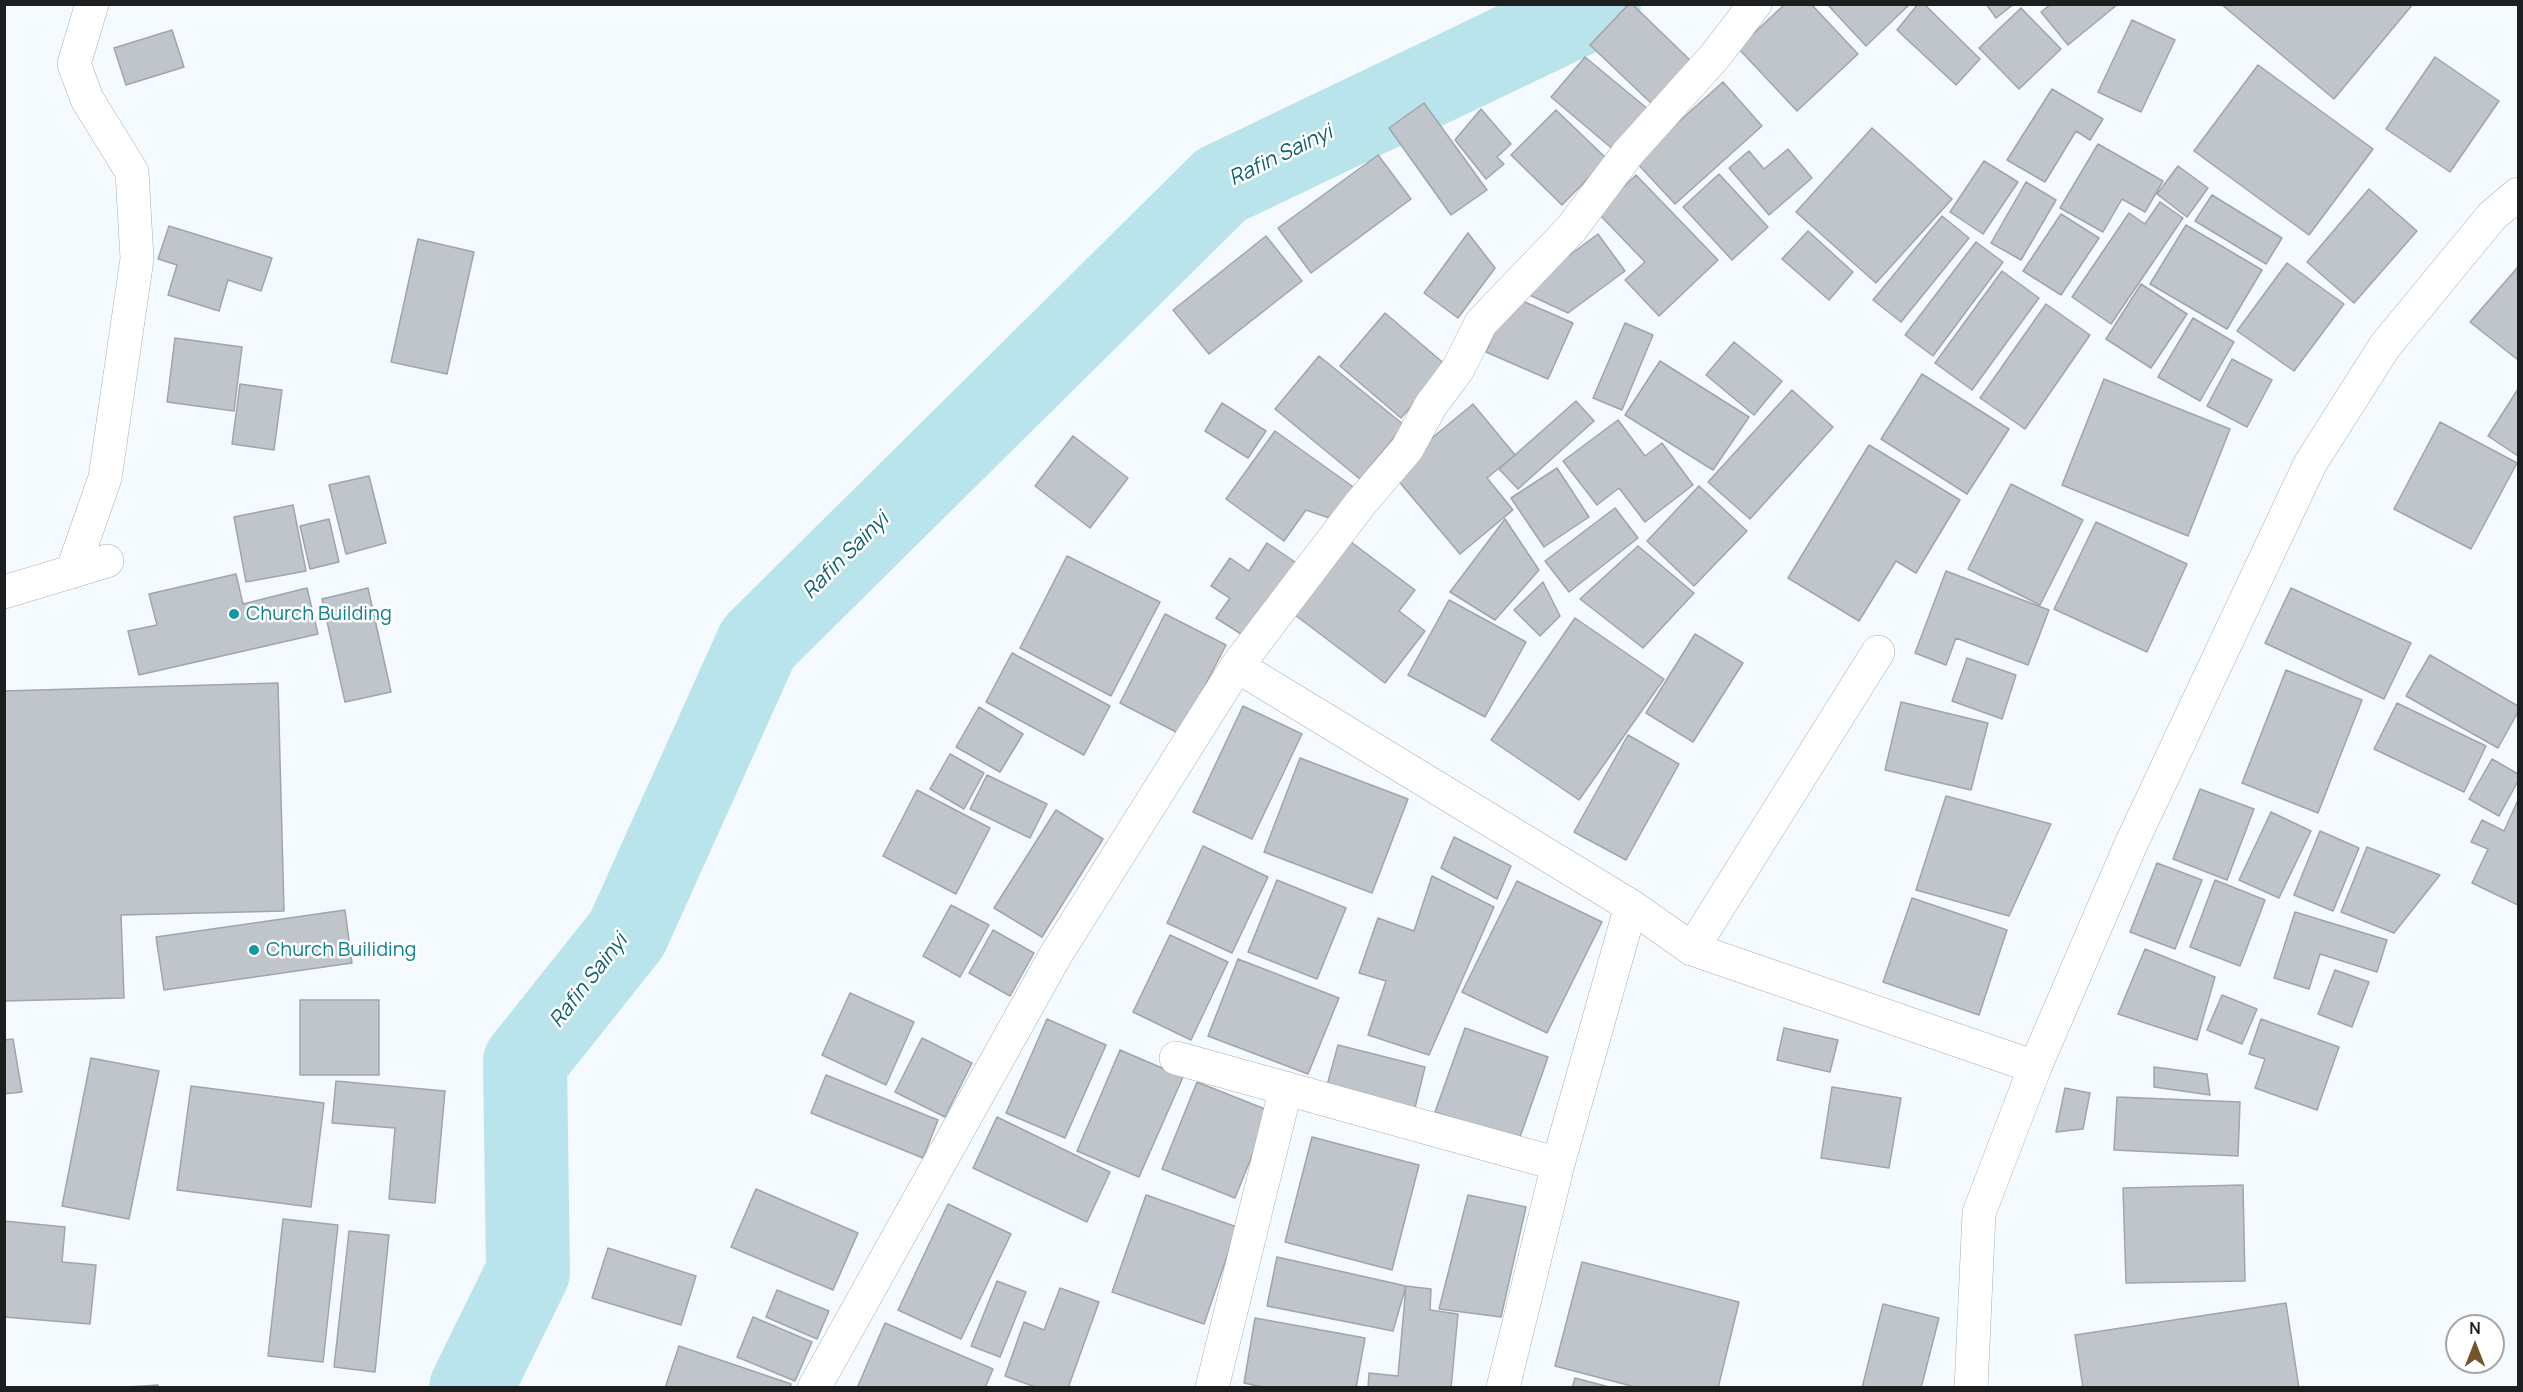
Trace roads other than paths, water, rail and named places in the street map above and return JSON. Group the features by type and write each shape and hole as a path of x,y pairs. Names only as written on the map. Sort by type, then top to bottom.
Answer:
{"street":[{"path":"72,572 105,478 137,259 132,172 87,99 74,64 92,4"},
{"path":"814,1388 1055,956 1238,666 1360,504 1407,449 1431,405 1458,369 1481,323 1571,229 1628,153 1716,55 1755,4"},
{"path":"1971,1388 1980,1213 2035,1067 2132,842 2310,464 2385,346 2492,216 2518,194"},
{"path":"4,592 107,561"},
{"path":"1692,949 1878,652"},
{"path":"1238,666 1631,906 1692,949 2035,1067"},
{"path":"1503,1388 1558,1164 1631,906"},
{"path":"1176,1058 1558,1164"},
{"path":"1212,1388 1286,1088"}],"waterway":[{"name":"Rafin Sainyi","path":"471,1388 528,1272 525,1062 627,934 758,643 1221,185 1599,4"}],"place":[{"name":"Church Building","path":"234,614"},
{"name":"Church Builiding","path":"254,950"}]}
